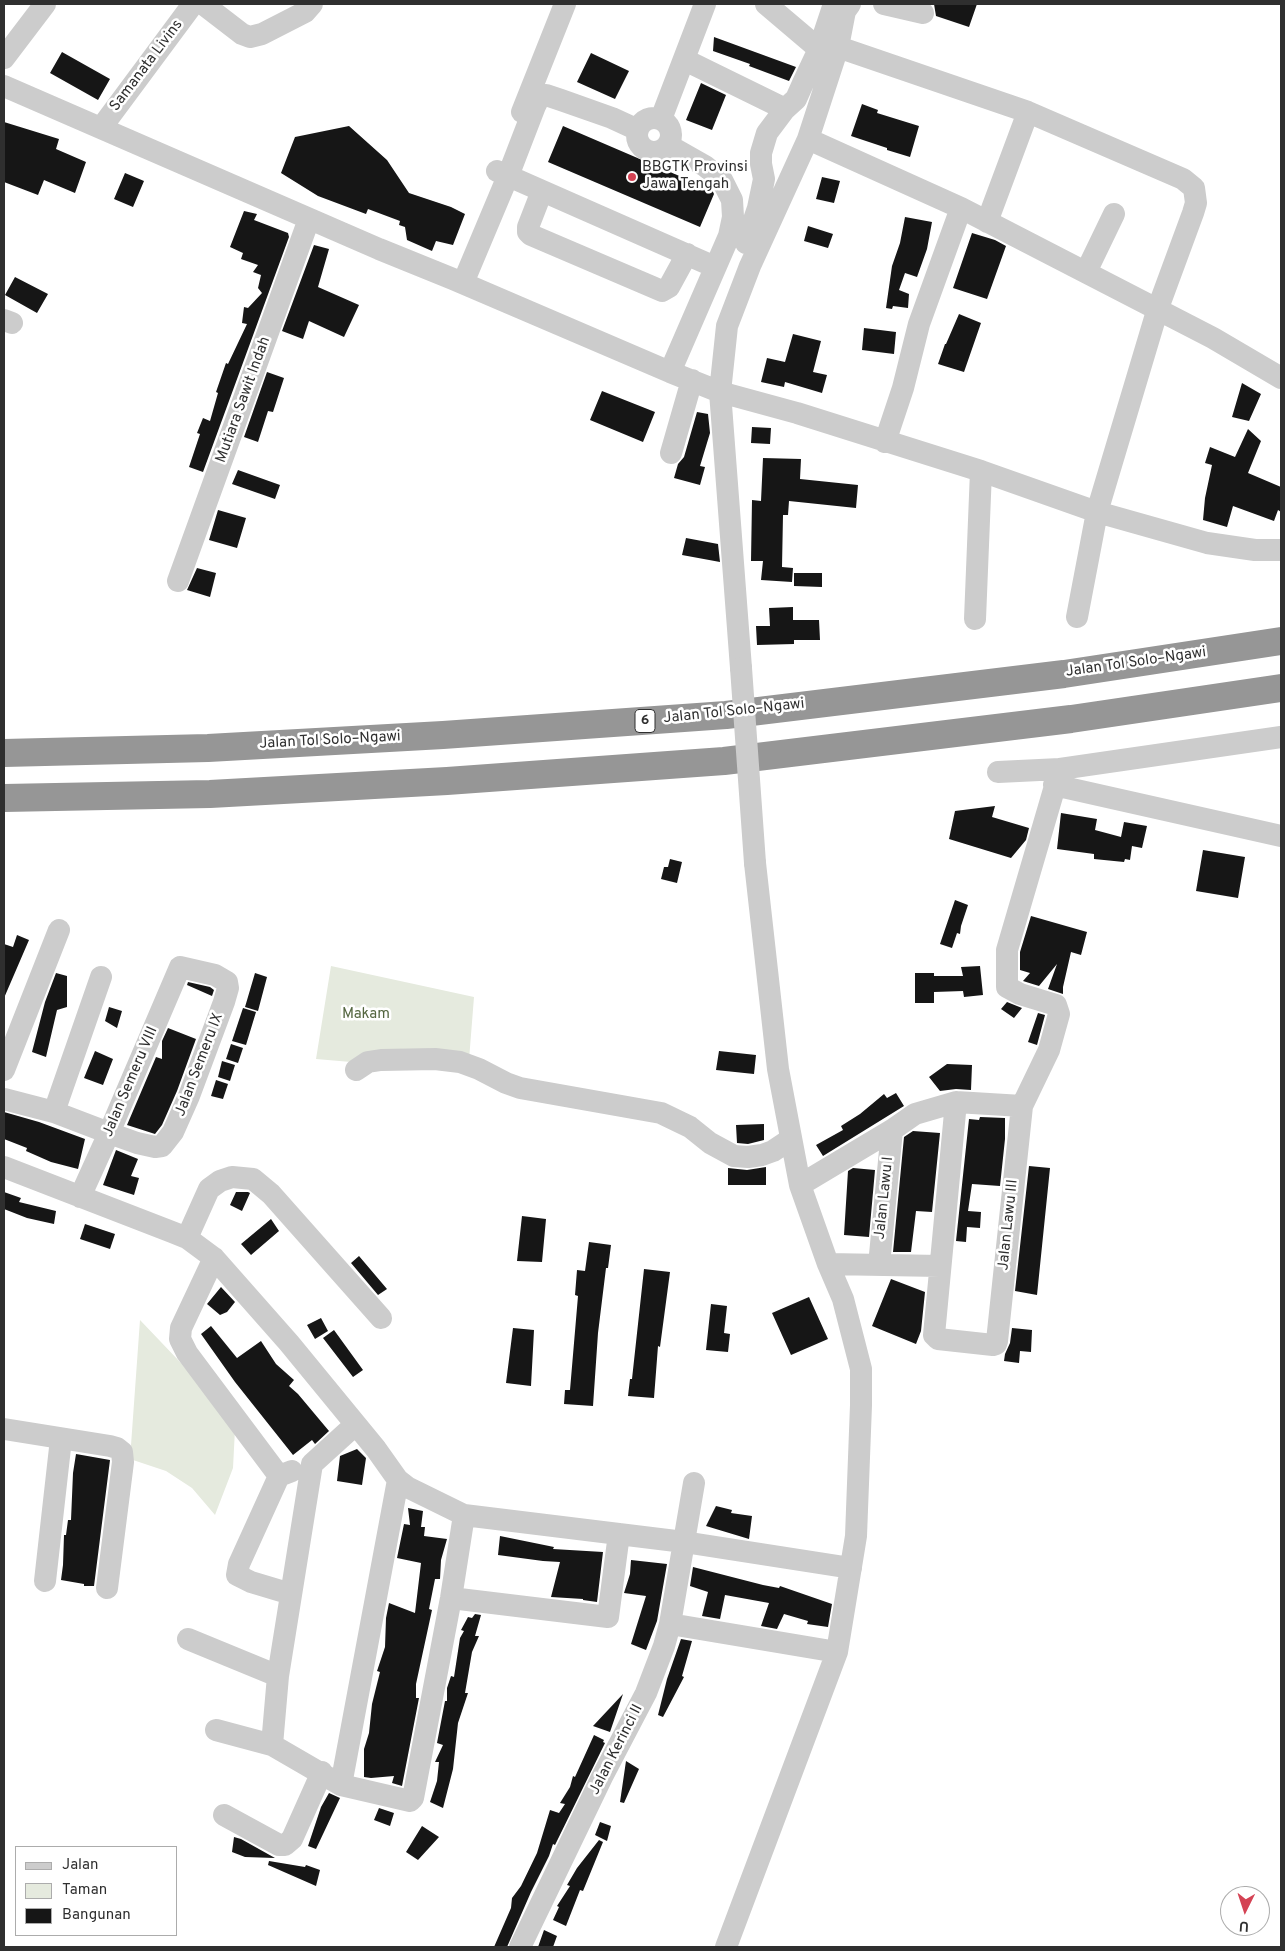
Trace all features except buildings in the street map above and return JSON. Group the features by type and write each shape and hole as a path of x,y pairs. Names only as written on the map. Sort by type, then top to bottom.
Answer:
{"highway":[{"name":"Jalan Tol Solo–Ngawi","path":"4,753 208,748 443,735 726,715 1064,674 1281,641"},
{"path":"4,798 250,792 447,781 724,761 1071,719 1281,688"}],"street":[{"path":"4,58 46,4"},
{"name":"Samanata Livins","path":"101,128 194,4"},
{"path":"202,4 242,34 250,37 262,34 305,12 312,4"},
{"path":"503,174 565,4"},
{"path":"661,119 705,4"},
{"path":"766,4 828,48 1028,112 1182,179 1194,188 1196,203 1194,212 1158,308 1098,512 1078,617"},
{"path":"671,453 705,386 750,266 808,139 828,48 834,4"},
{"path":"726,1947 837,1652 856,1536 861,1369 843,1299 828,1264 800,1185 778,1069 755,863 741,668 705,386 716,319 723,294 748,238 758,208 764,179 761,153 767,133 785,109 796,99 828,48 850,4"},
{"path":"884,4 923,13"},
{"path":"685,60 785,109"},
{"path":"4,86 310,219 705,386 981,471 1098,512 1207,542 1255,550 1281,550"},
{"path":"458,281 479,208 503,174 534,106 540,98 546,95 612,118 638,130"},
{"path":"987,222 1028,112"},
{"path":"650,119 661,119 668,125 671,135 668,145 660,151 651,152 642,148 638,140 638,130 642,122 650,119"},
{"path":"808,139 961,208 1158,308 1281,378"},
{"path":"668,145 705,166 722,180 732,200 733,217 729,236 670,372"},
{"path":"503,174 715,267"},
{"path":"542,191 528,227 528,232 548,243 662,291 670,287 687,254"},
{"path":"885,442 919,324 961,208"},
{"path":"1086,272 1114,214"},
{"name":"Mutiara Sawit Indah","path":"178,581 310,219"},
{"path":"975,619 981,471"},
{"path":"1057,777 1281,737"},
{"path":"998,772 1057,777 1281,836"},
{"name":"Jalan Lawu III","path":"940,1266 935,1338 996,1344 1022,1106 1049,1050 1059,1014 1056,1005 1020,994 1007,987 1007,950 1057,777"},
{"path":"4,1070 59,930"},
{"name":"Jalan Semeru VIII","path":"80,1197 180,967 222,978 227,982 228,988 225,996"},
{"path":"54,1112 101,977"},
{"name":"Jalan Semeru IX","path":"109,1133 137,1143 155,1147 162,1146 173,1132 189,1096 225,996"},
{"path":"356,1070 368,1062 381,1060 460,1062 479,1069 506,1084 520,1088 661,1113 690,1127 710,1143 734,1156 762,1155 773,1151 791,1139"},
{"path":"4,1099 54,1112 109,1133"},
{"path":"800,1185 892,1130 915,1114 956,1102 1022,1106"},
{"path":"828,1264 940,1266 956,1102"},
{"name":"Jalan Lawu I","path":"879,1265 892,1130"},
{"path":"4,1167 180,1235 214,1258 289,1344 354,1425 376,1449 398,1480 407,1488 464,1515 684,1542 852,1568"},
{"path":"180,1235 208,1189 220,1181 232,1177 253,1179 270,1194 381,1318"},
{"path":"214,1258 181,1328 180,1339 187,1353 279,1476"},
{"path":"291,1594 251,1582 237,1575 239,1564 279,1476 312,1464 354,1425"},
{"path":"4,1429 110,1446 122,1452 123,1462 107,1588"},
{"path":"45,1581 61,1439"},
{"path":"272,1745 278,1676 312,1464"},
{"path":"341,1785 398,1480"},
{"name":"Jalan Kerinci II","path":"520,1947 602,1777 646,1693 670,1624 694,1483"},
{"path":"216,1730 272,1745 322,1772 341,1785 410,1801 413,1798 451,1598 464,1515"},
{"path":"451,1598 608,1616 619,1534"},
{"path":"670,1624 837,1652"},
{"path":"188,1639 278,1676"},
{"path":"224,1815 279,1845 285,1845 292,1839 322,1772"}],"green space":[{"name":"Makam","path":"331,966 474,997 469,1060 351,1062 316,1059"},
{"path":"140,1320 181,1363 235,1429 233,1468 215,1515 192,1488 166,1471 130,1459"}],"place":[{"name":"BBGTK Provinsi Jawa Tengah","path":"632,177"}]}
